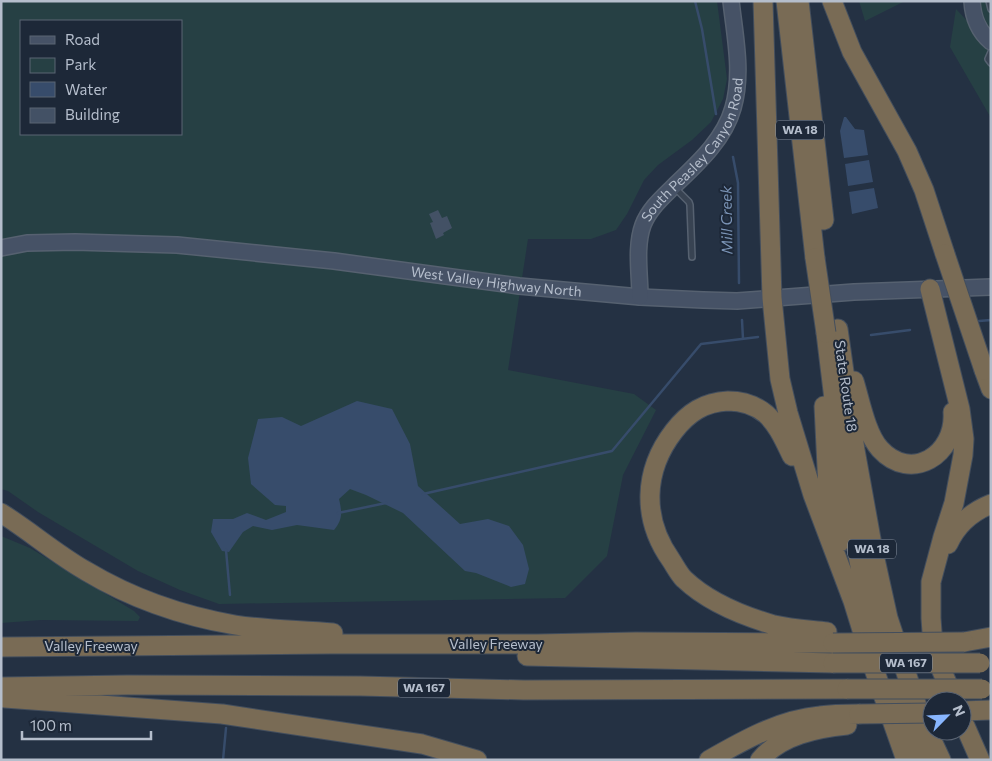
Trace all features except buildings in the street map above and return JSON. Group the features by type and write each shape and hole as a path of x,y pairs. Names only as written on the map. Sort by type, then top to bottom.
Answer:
{"highway":[{"path":"763,1 772,298 780,379 812,495 853,601 874,669 906,760"},
{"name":"State Route 18","path":"786,1 832,331 872,550 888,618 920,715 941,760"},
{"name":"State Route 18","path":"799,1 822,257"},
{"path":"832,1 852,52 907,151 924,190 991,389"},
{"path":"930,289 963,424 963,455 954,503 931,582 933,646 950,691"},
{"path":"832,331 874,442 886,455 904,463 914,464 934,457 942,450 952,432 953,414 946,356"},
{"name":"State Route 18","path":"832,331 828,355 841,457 872,623 902,708 925,760"},
{"path":"828,355 824,388 824,424 828,488 853,601"},
{"path":"812,495 779,431 768,416 741,401 708,404 697,408 684,418 668,440 655,464 650,480 651,514 662,548 683,578 719,603 775,625 832,638"},
{"path":"931,582 953,532 975,510 991,504"},
{"path":"1,513 63,556 102,580 163,607 214,621 264,628 537,644"},
{"name":"WA 167","path":"832,638 900,643 964,642 991,644"},
{"name":"Valley Freeway","path":"1,647 537,644 832,638"},
{"path":"964,642 991,638"},
{"name":"WA 167","path":"234,645 257,651 833,663 985,663"},
{"name":"WA 167","path":"1,687 127,685 360,686 524,690 986,690"},
{"path":"1,698 222,714 422,744 477,760"},
{"path":"972,711 991,710"},
{"path":"760,760 765,754 789,738 823,728 860,719 922,714"},
{"path":"709,760 753,736 788,722 820,716 860,719"},
{"path":"898,734 910,760"},
{"path":"972,741 980,760"}],"main road":[{"name":"South Peasley Canyon Road","path":"640,297 639,248 643,225 657,203 712,148 724,130 732,109 738,81 731,1"},
{"path":"972,1 972,11 977,26 991,42"},
{"name":"West Valley Highway North","path":"1,248 27,243 75,242 177,245 334,261 519,286 640,297 708,300 991,287"}],"lane":[{"path":"991,52 988,56 991,63"},
{"path":"673,187 690,205 692,257"}],"green space":[{"path":"1,1 717,1 727,79 723,99 711,122 692,140 658,165 644,180 627,214 616,230 591,239 528,239 508,370 634,394 656,410 623,475 607,556 565,598 219,604 180,590 138,571 38,512 8,491 1,489"},
{"path":"859,1 905,1 865,21"},
{"path":"972,1 991,1 991,42"},
{"path":"956,9 991,46 991,118 950,47"},
{"path":"1,536 30,548 134,611 140,617 138,621 41,620 1,623"}],"water":[{"path":"844,117 855,129 864,130 868,155 844,158 840,131"},
{"path":"869,160 873,182 848,186 845,164"},
{"path":"874,188 878,208 852,214 849,192"},
{"path":"357,401 392,409 410,444 418,486 460,524 488,519 509,526 523,545 529,569 525,584 511,587 476,573 465,571 403,513 350,489 339,499 341,515 334,530 297,525 272,530 253,526 243,532 229,552 222,551 211,532 213,519 233,519 247,513 266,520 286,512 286,506 275,505 251,484 248,458 258,419 282,417 301,426"}],"waterway":[{"name":"Mill Creek","path":"695,1 702,29 716,114"},
{"name":"Mill Creek","path":"733,157 738,183 739,283"},
{"name":"Mill Creek","path":"742,320 743,339"},
{"name":"Mill Creek","path":"979,321 991,320"},
{"path":"871,335 910,330"},
{"path":"423,494 612,451 701,344 758,337"},
{"path":"338,513 386,503"},
{"path":"226,550 230,595"},
{"path":"223,760 226,728"}]}
